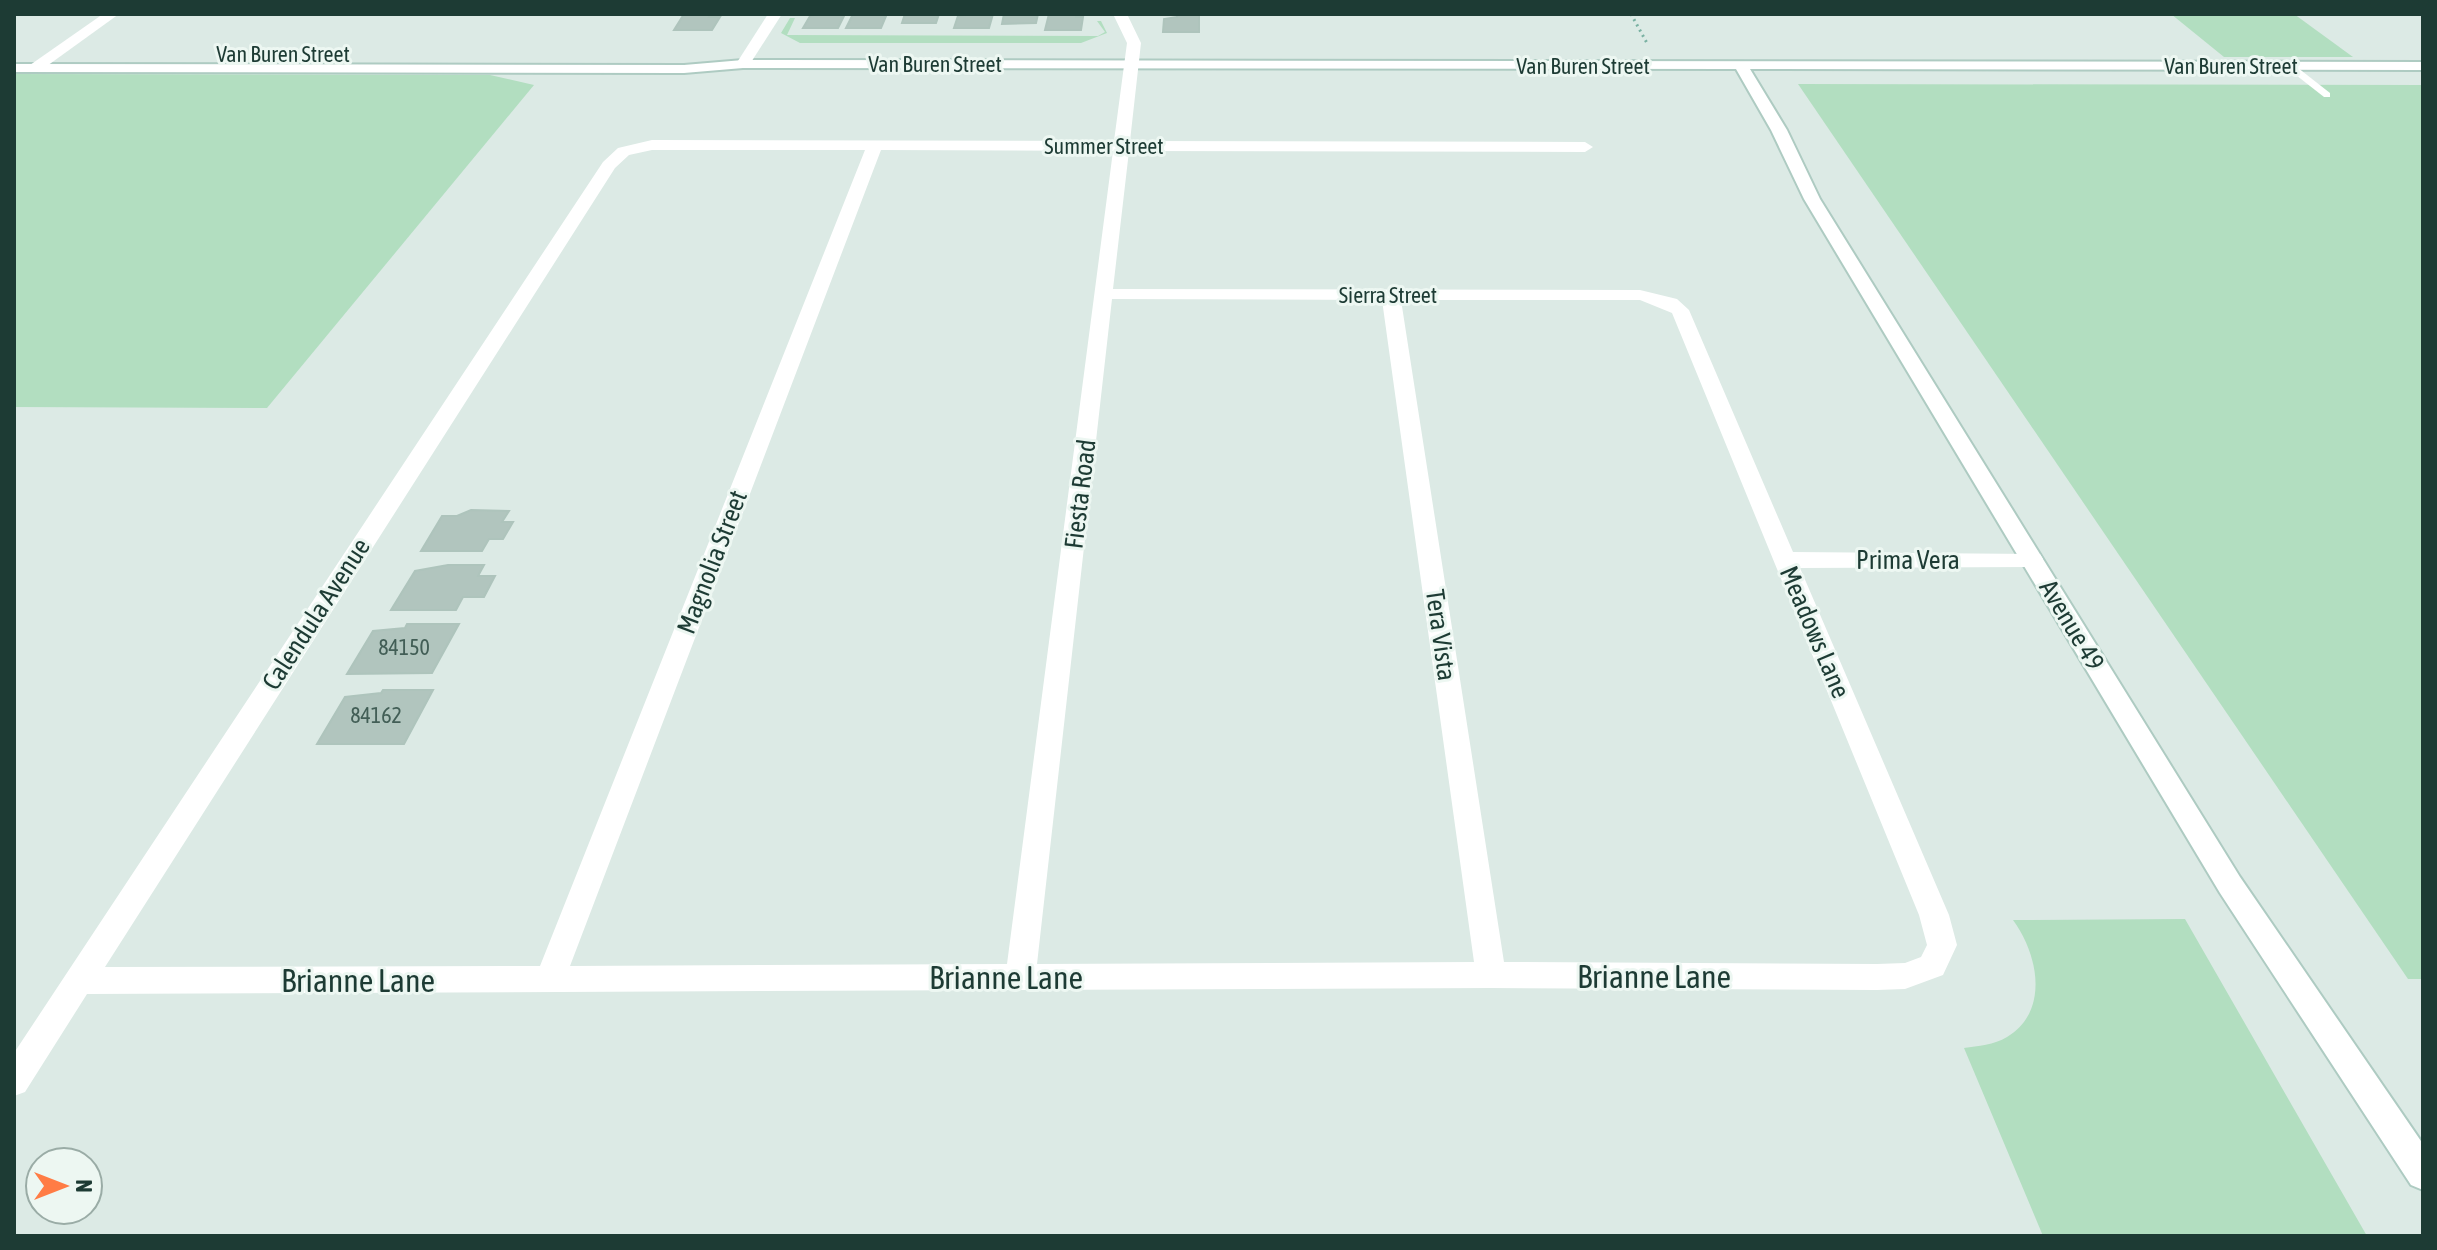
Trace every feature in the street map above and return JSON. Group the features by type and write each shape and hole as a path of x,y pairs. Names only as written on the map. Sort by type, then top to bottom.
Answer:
{"street":[{"path":"32,61 89,14"},
{"path":"54,54 112,14"},
{"path":"743,64 775,14"},
{"name":"Fiesta Road","path":"1020,977 1132,65 1134,43 1120,14"},
{"name":"Van Buren Street","path":"14,54 32,61 684,69 743,64 2423,66"},
{"name":"Van Buren Street","path":"14,67 54,54 693,54 743,64"},
{"name":"Avenue 49","path":"1741,66 1779,130 1812,199 2230,885 2423,1173"},
{"name":"Summer Street","path":"624,151 652,145 1585,147"},
{"name":"Magnolia Street","path":"550,979 875,146"},
{"name":"Calendula Avenue","path":"14,1081 609,165 624,151"},
{"name":"Sierra Street","path":"1104,294 1640,295 1670,303"},
{"name":"Tera Vista","path":"1391,296 1491,975"},
{"name":"Meadows Lane","path":"1670,303 1686,319 1934,915 1942,945 1932,966"},
{"name":"Prima Vera","path":"1784,560 2032,559"},
{"name":"Brianne Lane","path":"77,981 1491,975 1877,977 1905,976 1932,966"}],"lane":[{"path":"2290,66 2327,95"}],"path":[{"path":"1631,14 1660,66"}],"green space":[{"path":"2171,14 2294,14 2353,57 2224,57"},
{"path":"790,18 795,18 787,35 1098,36 1105,32 1097,21 1101,21 1107,33 1081,43 800,43 781,33"},
{"path":"14,74 490,75 534,85 267,408 14,407"},
{"path":"1798,84 2423,85 2423,979 2408,979"},
{"path":"2185,919 2367,1236 2043,1236 1964,1048 2007,1037 2021,1026 2030,1013 2036,982 2033,965 2029,949 2013,920"}],"building":[{"path":"684,14 720,17 712,30 674,30"},
{"path":"845,14 838,28 803,28 810,16"},
{"path":"853,14 886,16 881,28 846,28"},
{"path":"905,14 939,14 936,23 902,23"},
{"path":"993,14 989,28 954,28 958,16"},
{"path":"1004,14 1038,14 1036,23 1002,24"},
{"path":"1049,14 1083,17 1081,30 1045,30"},
{"path":"1177,14 1199,14 1199,32 1163,32 1164,19 1177,17"},
{"path":"471,510 509,511 502,522 513,522 503,539 489,539 482,551 421,551 442,516 457,516"},
{"path":"448,565 484,565 478,576 495,576 484,597 463,597 456,610 391,610 415,571"},
{"path":"407,624 459,624 432,673 347,674 373,631 405,628"},
{"path":"383,690 433,690 404,744 317,744 345,697 381,693"}]}
